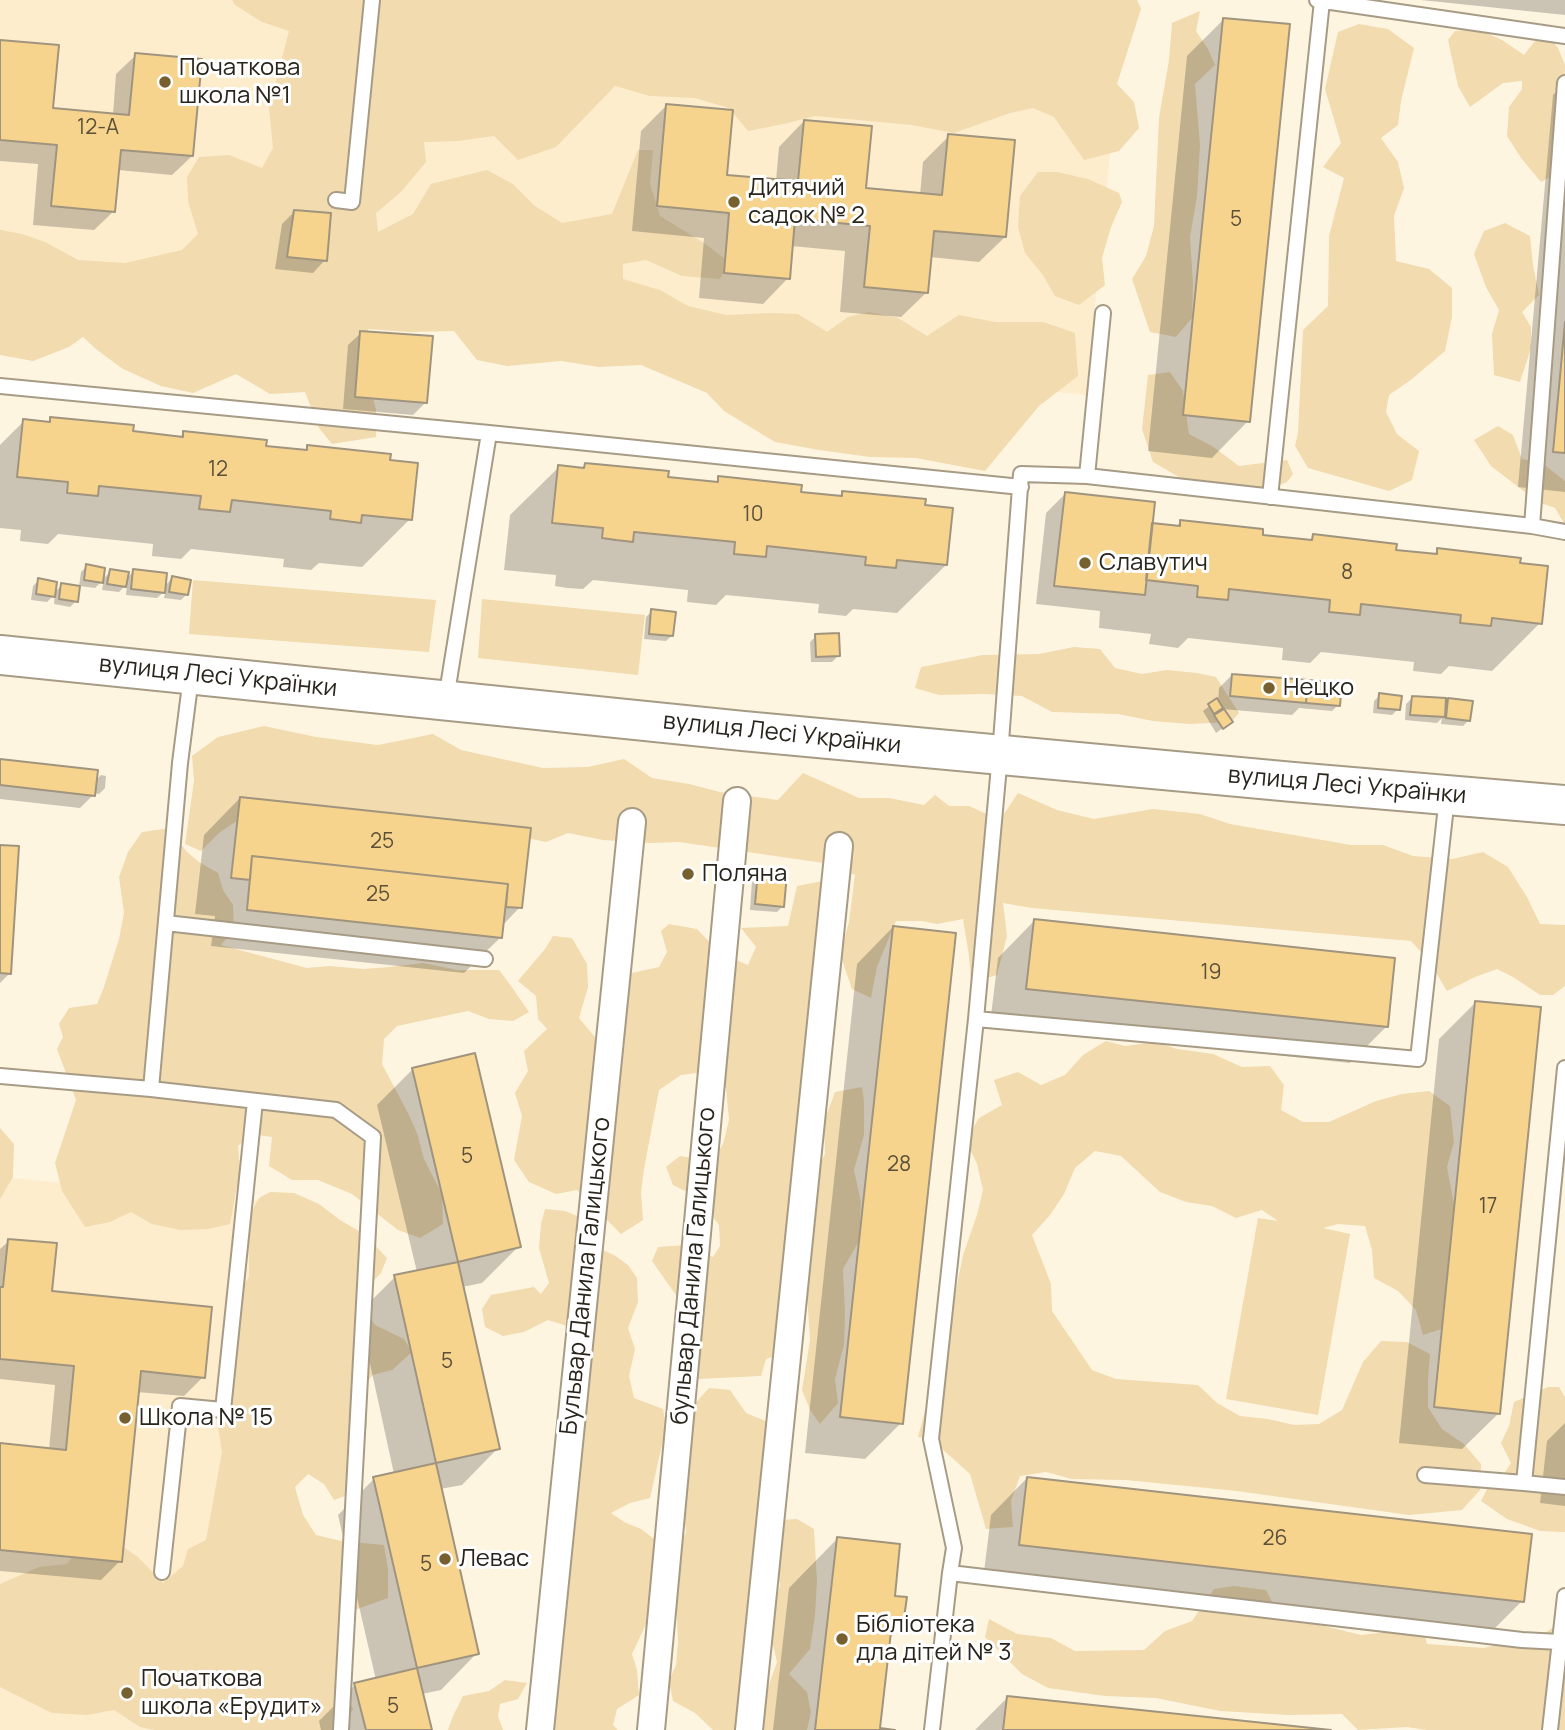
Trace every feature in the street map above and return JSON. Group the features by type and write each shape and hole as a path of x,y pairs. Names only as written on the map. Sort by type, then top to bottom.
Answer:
{"main road":[{"name":"вулиця Лесі Українки","path":"0,655 743,731 1565,805"}],"street":[{"name":"бульвар Данила Галицького","path":"651,1730 737,801"},
{"name":"Бульвар Данила Галицького","path":"540,1730 632,822"},
{"path":"749,1730 839,846"}],"lane":[{"path":"336,200 352,202 372,0"},
{"path":"1270,497 1319,0 1565,36"},
{"path":"1532,526 1565,83"},
{"path":"1087,476 1103,313"},
{"path":"0,386 1021,488"},
{"path":"445,700 489,433"},
{"path":"932,1730 954,1548 931,1439 976,1019 1000,755 1021,474 1087,476 1532,526 1565,532"},
{"path":"151,1089 180,763 192,674"},
{"path":"976,1019 1418,1059 1447,795"},
{"path":"166,923 485,959"},
{"path":"1524,1483 1565,1068"},
{"path":"0,1076 151,1089 336,1110 373,1137 341,1730"},
{"path":"162,1572 180,1406 223,1410 255,1101"},
{"path":"1425,1475 1565,1487"},
{"path":"950,1573 1522,1640 1560,1642"},
{"path":"1550,1730 1565,1596"}],"shaded area":[{"name":"Початкова школа №1","path":"0,0 333,0 273,289 0,267"},
{"path":"232,0 1137,0 1141,9 1117,84 1134,102 1139,128 1119,151 1084,160 1054,117 1033,108 1010,113 954,133 912,125 815,116 748,131 729,108 695,98 650,96 615,86 556,147 518,160 494,136 424,142 426,162 401,192 376,213 378,232 413,214 431,184 487,170 513,184 535,206 562,223 612,214 638,150 653,150 650,184 660,216 729,262 720,279 682,276 646,260 623,264 623,279 660,290 688,306 726,315 798,314 827,332 848,317 869,312 898,318 927,336 959,315 995,322 1043,322 1075,333 1078,376 1039,406 985,471 916,458 870,457 775,442 724,411 707,393 641,365 599,367 561,361 507,366 477,360 454,331 368,329 370,340 366,369 376,410 376,437 332,444 319,428 305,392 270,394 236,374 193,393 161,386 123,369 83,337 69,347 33,361 0,355 0,230 45,242 78,260 125,263 182,250 198,234 188,201 187,177 199,157 229,155 262,168 273,148 269,108 289,31 262,22 235,5"},
{"path":"1200,11 1196,31 1215,65 1195,84 1200,145 1197,197 1190,237 1192,318 1176,337 1150,332 1132,279 1146,256 1154,226 1159,118 1172,23"},
{"name":"Дитячий садок № 2","path":"381,12 1117,84 1086,395 352,320"},
{"path":"1359,24 1388,29 1414,48 1398,125 1381,138 1398,162 1404,188 1394,216 1396,261 1429,269 1452,288 1452,317 1445,351 1389,395 1386,412 1397,434 1419,451 1412,480 1389,491 1308,468 1295,446 1303,330 1328,306 1329,236 1344,178 1323,167 1341,143 1325,89 1338,32"},
{"path":"1477,29 1502,40 1524,55 1535,41 1548,36 1558,48 1565,65 1563,170 1541,182 1507,136 1509,107 1522,89 1522,81 1503,83 1470,107 1458,86 1448,40 1455,31"},
{"path":"1038,172 1057,172 1088,179 1119,193 1122,202 1102,258 1105,285 1079,305 1055,296 1043,275 1025,253 1018,227 1020,196"},
{"path":"1505,223 1530,236 1539,295 1522,312 1531,327 1531,348 1520,382 1494,375 1492,334 1499,310 1486,287 1474,254 1484,231"},
{"path":"1170,372 1183,391 1189,434 1212,446 1239,466 1287,460 1293,474 1287,482 1257,494 1184,480 1153,462 1142,429 1148,375"},
{"path":"1498,426 1513,435 1522,459 1542,463 1565,481 1565,525 1555,508 1538,502 1491,466 1474,440"},
{"path":"193,580 436,600 429,652 189,634"},
{"path":"482,599 645,615 638,675 478,658"},
{"path":"1074,647 1100,649 1115,668 1142,674 1167,670 1216,677 1239,713 1231,722 1190,724 1153,721 1118,714 1052,712 1022,696 939,695 915,688 921,667 983,655 1039,654"},
{"path":"264,726 316,737 378,745 433,734 461,750 543,768 588,767 624,759 652,778 778,800 803,773 859,798 889,798 924,805 935,795 949,806 969,806 1000,820 1018,793 1057,810 1094,819 1153,809 1200,814 1230,824 1351,845 1383,845 1413,856 1452,859 1483,852 1508,867 1540,924 1565,925 1565,986 1553,995 1540,995 1497,969 1447,991 1429,961 1411,941 1032,908 1003,903 1007,936 997,975 971,983 963,919 937,924 896,921 877,967 871,998 852,989 840,954 849,922 855,875 830,864 679,842 603,840 568,833 546,842 502,833 254,809 219,833 201,851 185,844 194,781 192,756 218,737"},
{"path":"164,829 174,834 186,851 199,862 218,873 223,890 233,905 234,930 221,945 307,968 329,966 364,969 423,963 458,970 499,970 511,986 529,1012 513,1021 489,1019 468,1011 397,1026 384,1039 382,1064 408,1113 424,1159 442,1194 443,1224 420,1238 398,1230 352,1194 318,1180 292,1180 269,1166 272,1137 251,1134 238,1146 240,1170 230,1224 208,1229 180,1230 152,1224 131,1212 110,1222 85,1227 62,1191 55,1163 76,1100 57,1049 63,1037 59,1024 69,1008 97,1004 119,939 124,913 119,877 128,852 142,832"},
{"path":"823,881 787,1352 766,1359 761,1376 697,1379 678,1298 652,1261 658,1247 687,1245 713,1257 720,1246 719,1225 691,1194 673,1185 666,1167 680,1156 712,1161 723,1144 729,1120 726,1088 697,1073 681,1075 659,1090 641,1193 643,1220 621,1234 577,1190 556,1194 529,1182 514,1160 522,1116 515,1093 528,1071 524,1051 547,1029 538,1019 536,996 518,981 553,936 572,938 587,964 588,987 579,1018 599,1042 612,983 632,973 659,967 667,952 661,931 669,924 697,929 721,954 748,965 756,947 741,928 788,926 797,886"},
{"path":"1106,1041 1125,1046 1156,1042 1177,1049 1213,1054 1242,1067 1270,1066 1284,1085 1281,1110 1303,1122 1329,1122 1376,1101 1429,1091 1450,1106 1454,1142 1447,1167 1457,1220 1448,1327 1423,1335 1416,1310 1398,1291 1374,1278 1372,1250 1365,1226 1338,1224 1323,1228 1350,1234 1318,1415 1226,1399 1258,1218 1278,1221 1262,1210 1236,1218 1212,1206 1186,1202 1160,1192 1121,1156 1095,1151 1075,1168 1064,1194 1032,1235 1051,1284 1052,1311 1092,1370 1116,1379 1198,1385 1217,1403 1240,1416 1294,1425 1319,1424 1342,1410 1363,1362 1381,1341 1407,1342 1430,1354 1428,1407 1442,1429 1464,1444 1481,1464 1480,1490 1462,1510 1409,1515 1237,1491 1126,1480 1072,1479 1046,1472 1020,1476 1011,1501 1013,1527 986,1529 970,1474 931,1439 918,1437 952,1311 963,1255 983,1190 977,1164 966,1140 979,1118 1002,1105 994,1080 1018,1072 1041,1085 1065,1075 1083,1055"},
{"path":"862,1087 864,1135 854,1170 861,1202 859,1241 843,1269 844,1345 835,1379 838,1403 820,1424 810,1410 802,1390 810,1340 805,1261 810,1182 825,1154 824,1122 835,1092"},
{"path":"0,1128 14,1144 13,1177 0,1199"},
{"name":"Школа № 15","path":"0,1177 270,1202 250,1730 0,1730"},
{"path":"270,1192 294,1193 319,1204 364,1234 387,1258 381,1273 365,1290 364,1308 375,1325 404,1339 412,1352 392,1370 373,1375 364,1384 367,1424 359,1491 334,1500 324,1484 308,1474 295,1487 303,1515 316,1535 341,1541 384,1545 388,1569 388,1598 349,1612 345,1634 353,1657 344,1690 353,1709 343,1730 154,1730 140,1727 114,1710 87,1715 52,1713 0,1687 0,1584 39,1567 67,1564 91,1541 125,1548 139,1558 163,1583 183,1566 188,1549 206,1540 222,1452 218,1427 221,1395 229,1365 224,1315 249,1277 247,1221 259,1198"},
{"path":"545,1209 565,1211 582,1218 585,1242 614,1255 628,1265 637,1278 638,1302 628,1328 635,1349 629,1376 634,1398 663,1409 666,1427 650,1498 630,1503 611,1513 654,1539 654,1607 632,1654 637,1670 639,1695 617,1709 613,1725 618,1730 540,1730 548,1667 536,1638 556,1625 574,1346 567,1326 548,1320 524,1332 503,1336 485,1327 482,1309 491,1295 534,1287 541,1294 549,1283 539,1248"},
{"path":"1548,1387 1559,1387 1565,1397 1565,1532 1540,1531 1507,1519 1481,1501 1489,1485 1500,1480 1511,1463 1501,1443 1509,1426 1514,1402"},
{"path":"709,1388 730,1390 746,1413 773,1424 752,1730 713,1730 695,1713 673,1701 669,1681 676,1665 678,1641 675,1577 678,1551 686,1532 683,1505 692,1442 688,1411"},
{"path":"797,1519 814,1529 817,1581 810,1649 789,1674 807,1692 811,1712 807,1730 763,1730 762,1704 777,1662 772,1641 772,1613 780,1585 775,1557 781,1520"},
{"path":"1234,1586 1266,1590 1282,1621 1320,1625 1361,1635 1423,1628 1427,1644 1484,1648 1545,1633 1565,1619 1565,1730 1426,1730 1407,1727 1358,1730 1342,1714 1289,1715 1220,1711 1156,1698 1105,1696 1048,1688 1022,1674 985,1637 989,1619 1017,1634 1051,1638 1075,1651 1144,1650 1165,1631 1192,1621 1214,1589"},
{"path":"505,1680 527,1683 518,1699 500,1704 498,1716 503,1730 448,1730 463,1696 489,1691"}],"building":[{"path":"1223,18 1290,24 1250,422 1183,415"},
{"path":"0,40 59,45 53,108 129,115 135,53 202,59 193,156 121,150 115,212 51,206 57,145 0,140"},
{"path":"666,104 733,110 727,175 798,181 804,120 872,126 866,188 942,195 948,134 1015,140 1006,237 934,231 928,293 864,287 870,226 795,219 790,279 724,273 729,213 657,206"},
{"path":"294,210 331,213 327,261 287,257"},
{"path":"1565,322 1565,453 1553,452"},
{"path":"360,331 433,336 427,403 355,397"},
{"path":"50,417 134,425 133,431 183,437 183,431 267,440 266,446 307,450 307,445 391,454 390,460 418,463 412,520 362,515 361,523 330,519 331,511 232,500 230,512 199,509 201,496 99,486 98,496 67,493 68,482 17,477 23,419 50,422"},
{"path":"585,463 669,471 668,477 718,482 718,476 802,485 801,492 842,496 842,491 926,499 925,505 953,508 947,565 897,560 896,568 865,565 866,557 767,546 766,557 734,554 735,542 634,532 633,542 602,538 603,528 552,523 558,465 584,468"},
{"path":"1065,492 1155,502 1145,595 1054,586"},
{"path":"1180,520 1263,529 1263,535 1312,540 1313,534 1397,544 1396,550 1437,554 1437,548 1521,558 1520,563 1548,566 1542,624 1492,618 1491,626 1460,623 1461,615 1361,604 1360,615 1329,612 1330,600 1229,589 1228,600 1197,597 1198,586 1146,580 1152,523 1180,526"},
{"path":"86,564 105,568 103,583 84,580"},
{"path":"110,569 129,572 126,587 107,584"},
{"path":"133,569 167,573 165,593 131,589"},
{"path":"172,576 191,580 188,595 169,592"},
{"path":"38,578 57,582 55,597 36,594"},
{"path":"61,583 80,586 78,602 59,599"},
{"path":"651,609 676,612 673,636 649,634"},
{"path":"839,633 840,656 816,657 815,634"},
{"name":"Нецко","path":"1232,674 1308,680 1306,703 1230,696"},
{"path":"1308,680 1342,683 1340,706 1306,703"},
{"path":"1379,693 1402,696 1400,710 1378,708"},
{"path":"1412,696 1446,698 1445,717 1410,715"},
{"path":"1217,698 1223,708 1214,714 1208,704"},
{"path":"1448,698 1473,701 1470,721 1446,718"},
{"path":"1224,709 1233,722 1223,729 1214,715"},
{"path":"0,759 98,770 95,796 0,785"},
{"path":"240,797 531,828 522,908 506,907 508,884 252,856 250,880 231,878"},
{"path":"0,845 19,846 11,974 0,973"},
{"path":"252,856 508,884 502,938 247,910"},
{"path":"758,872 787,874 784,907 755,904"},
{"path":"1034,919 1395,958 1388,1027 1026,989"},
{"path":"893,926 956,933 903,1424 840,1417"},
{"path":"1475,1001 1541,1007 1500,1414 1434,1407"},
{"path":"475,1053 521,1247 458,1262 412,1068"},
{"path":"8,1239 57,1243 52,1291 212,1307 205,1378 141,1371 122,1562 0,1550 0,1443 66,1450 74,1366 0,1359 0,1287 3,1287"},
{"path":"458,1262 500,1449 436,1463 394,1275"},
{"path":"436,1463 479,1654 417,1668 373,1477"},
{"path":"1027,1477 1532,1534 1524,1602 1019,1545"},
{"path":"837,1537 900,1544 895,1596 907,1597 903,1625 892,1623 880,1728 895,1730 815,1730"},
{"path":"417,1668 432,1730 366,1730 354,1683"},
{"path":"1007,1696 1331,1730 1003,1730"}],"place":[{"name":"Початкова школа №1","path":"165,82"},
{"name":"Дитячий садок № 2","path":"734,202"},
{"name":"Славутич","path":"1085,563"},
{"name":"Нецко","path":"1269,688"},
{"name":"Поляна","path":"688,874"},
{"name":"Школа № 15","path":"125,1418"},
{"name":"Левас","path":"445,1559"},
{"name":"Бібліотека дла дітей № 3","path":"842,1639"},
{"name":"Початкова школа «Ерудит»","path":"127,1693"}]}
